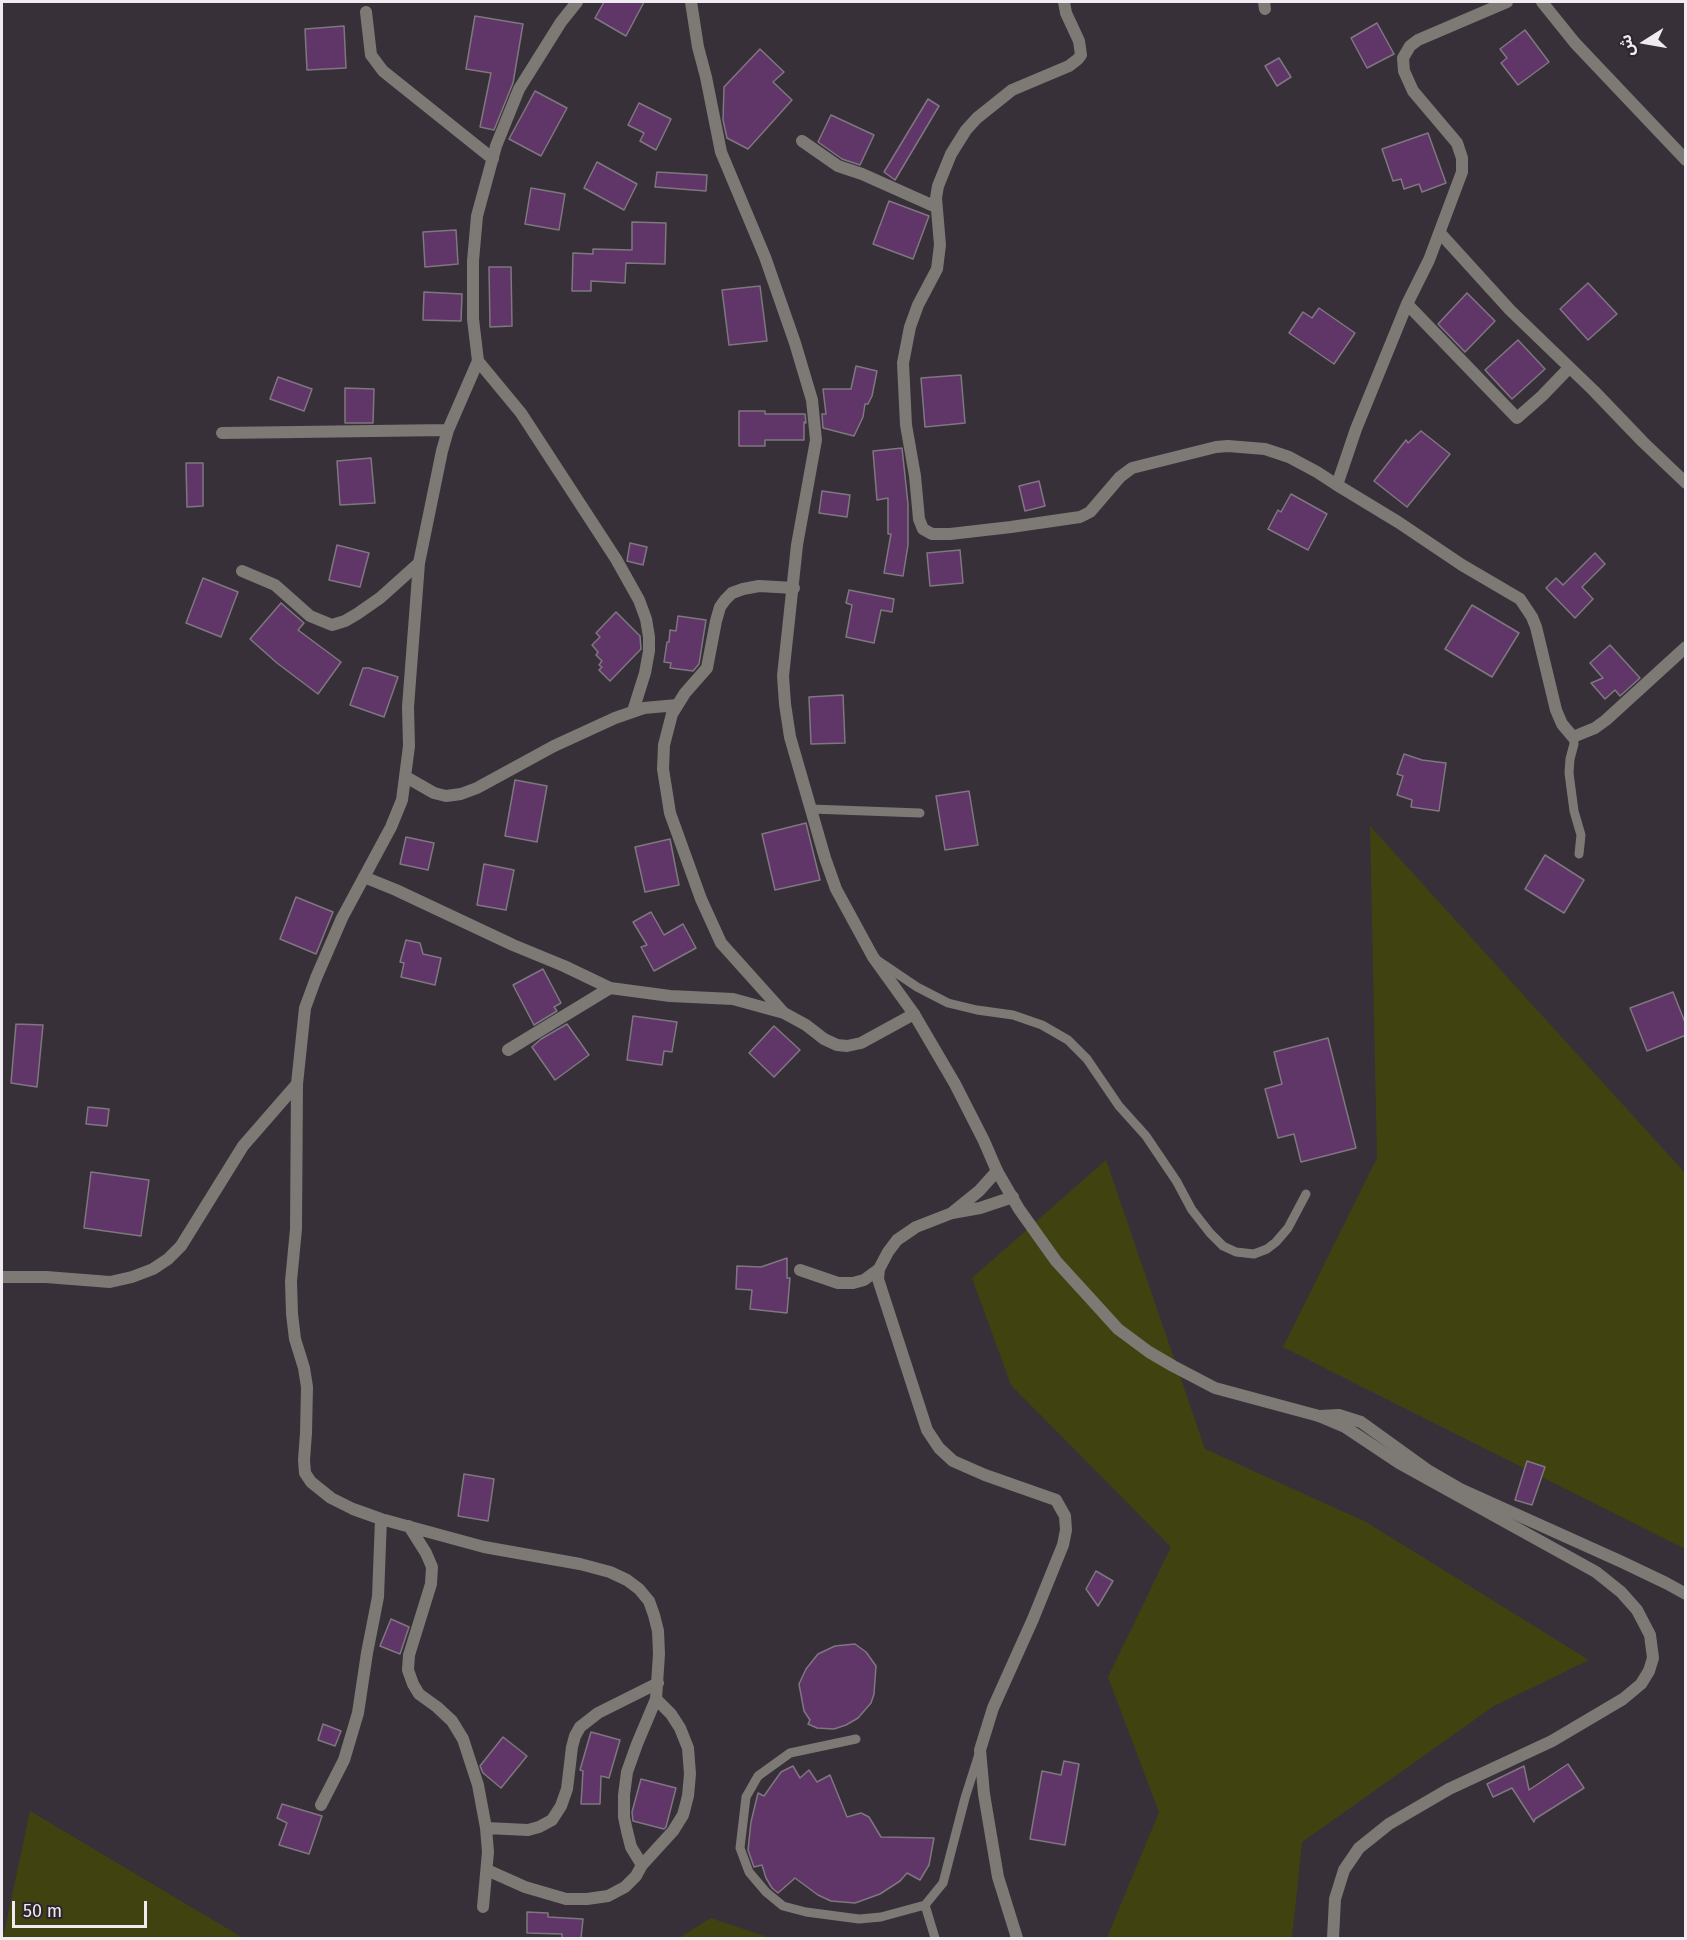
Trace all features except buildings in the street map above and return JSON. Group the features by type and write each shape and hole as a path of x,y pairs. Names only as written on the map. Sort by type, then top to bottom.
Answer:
{"street":[{"path":"577,2 561,22 519,89 493,159 477,216 473,261 473,319 478,361 448,430 419,564 408,707 409,746 402,800 395,818 342,918 305,1008 297,1084 296,1229 291,1281 292,1314 295,1340 307,1387 305,1473 317,1488 353,1509 381,1520 484,1547 580,1564 610,1572 627,1580 649,1600 658,1632 656,1699 636,1744 627,1772 624,1795 624,1817 631,1847 642,1865"},
{"path":"691,2 698,48 721,152 765,257 812,400 816,440 797,545 783,676 790,737 836,889 873,957 914,1014 955,1084 1012,1197 1056,1261 1118,1329 1149,1352 1215,1388 1319,1416 1346,1427 1399,1463 1596,1572 1621,1592 1637,1610 1648,1628 1653,1644 1650,1671 1641,1684 1623,1699 1552,1741 1449,1789 1389,1824 1359,1848 1344,1870 1335,1899 1333,1938"},
{"path":"1064,2 1066,13 1079,41 1081,55 1074,63 1012,90 977,118 966,130 942,173 936,198 940,245 937,269 918,305 910,327 903,363 906,425 921,527 932,534 950,534 1080,517 1090,512 1120,477 1132,468 1216,447 1265,449 1307,467 1398,522 1462,565 1509,591 1525,605 1536,627 1556,710 1562,724 1573,737 1595,728 1606,720 1686,647"},
{"path":"1337,485 1356,429 1407,304 1429,260 1462,172 1462,158 1456,143 1413,91 1404,71 1403,58 1410,46 1418,40 1507,2"},
{"path":"1542,2 1575,43 1686,160"},
{"path":"366,12 371,55 383,71 493,159"},
{"path":"802,141 838,166 862,174 936,207"},
{"path":"1440,233 1510,310 1594,390 1686,483"},
{"path":"1407,304 1517,418 1569,368"},
{"path":"478,361 520,412 616,559 639,600 646,619 649,651 645,673 633,711"},
{"path":"222,433 448,430"},
{"path":"242,571 275,585 310,616 332,624 345,621 357,614 380,598 419,564"},
{"path":"784,1013 720,943 670,813 663,769 664,745 672,714 707,668 716,621 720,607 725,600 732,593 759,586 794,588"},
{"path":"406,777 434,793 446,796 461,794 477,788 554,746 633,711 656,706 677,705"},
{"path":"364,877 610,988 670,996 733,999 784,1013 806,1024 824,1039 837,1045 847,1046 861,1043 914,1014"},
{"path":"508,1050 610,988"},
{"path":"2,1277 110,1281 132,1277 153,1269 181,1246 243,1146 297,1084"},
{"path":"952,1213 979,1191 997,1171"},
{"path":"800,1270 838,1283 864,1280 879,1269 897,1240 916,1227 952,1213 980,1208 1012,1197"},
{"path":"879,1269 880,1287 909,1368 927,1430 939,1448 953,1461 1056,1500 1065,1516 1066,1530 1063,1545 993,1708 980,1750 984,1794 998,1877 1006,1909 1017,1938"},
{"path":"1319,1416 1339,1415 1361,1422 1429,1471 1460,1489 1648,1574 1686,1594"},
{"path":"321,1805 344,1760 358,1713 378,1597 381,1520"},
{"path":"409,1527 426,1553 432,1567 432,1576 409,1655 408,1670 419,1694 438,1707 452,1721 463,1739 478,1785 486,1828 487,1870 483,1907"},
{"path":"486,1828 528,1830 552,1820 561,1806 567,1789 572,1747 580,1727 598,1713 658,1683"},
{"path":"487,1870 544,1894 566,1899 608,1896 626,1887 642,1865 673,1831 683,1815 688,1796 690,1774 688,1748 680,1728 656,1699"}],"lane":[{"path":"1573,737 1569,773 1574,811 1581,835 1579,854"},
{"path":"811,809 920,813"},
{"path":"873,957 917,987 948,1003 1013,1015 1042,1025 1068,1040 1087,1059 1119,1106 1146,1136 1177,1182 1192,1210 1210,1233 1224,1246 1236,1252 1254,1254 1267,1249 1288,1228 1306,1194"},
{"path":"856,1739 789,1753 758,1776 746,1797 740,1848 749,1872 766,1892 783,1906 806,1912 859,1919 881,1917 925,1905 943,1883 964,1798 980,1750"},
{"path":"925,1905 935,1938"}],"green space":[{"path":"1370,826 1685,1173 1685,1549 1283,1347 1377,1158"},
{"path":"1106,1160 1205,1449 1366,1522 1589,1660 1494,1706 1302,1842 1292,1938 1107,1938 1159,1812 1108,1677 1171,1547 1011,1385 972,1278"},
{"path":"30,1811 243,1938 3,1938"},
{"path":"711,1918 770,1938 679,1938"}]}
